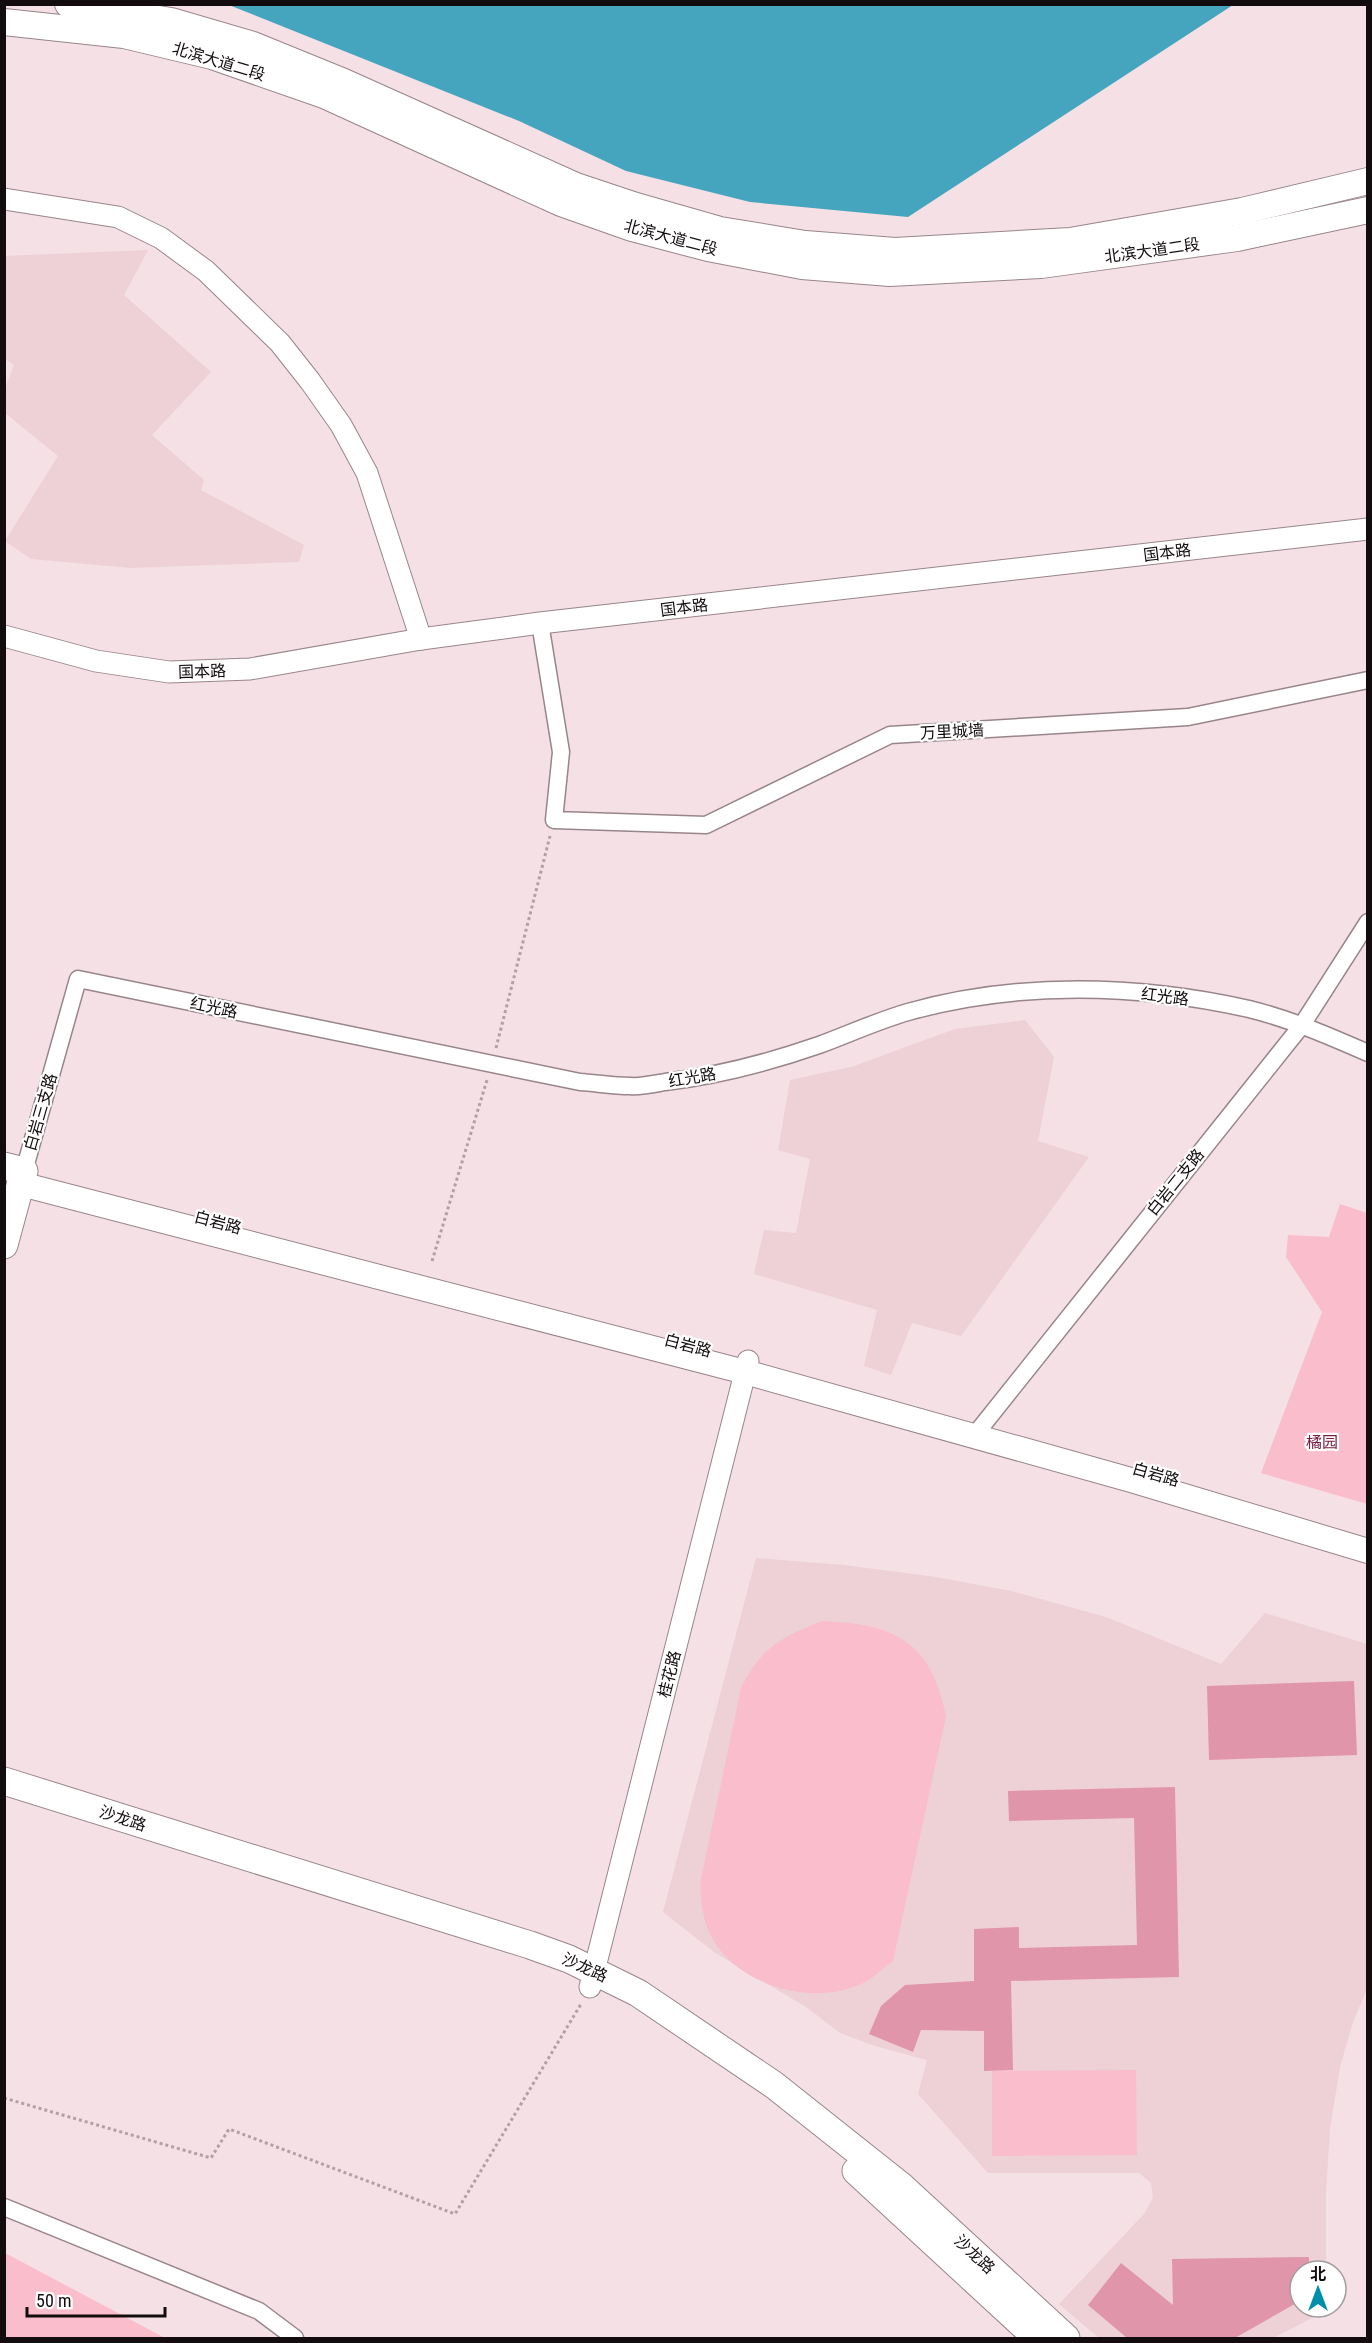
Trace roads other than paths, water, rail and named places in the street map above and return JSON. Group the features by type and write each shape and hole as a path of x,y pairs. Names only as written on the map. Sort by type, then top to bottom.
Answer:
{"highway":[{"name":"白岩三支路","path":"4,1245 16,1173"},
{"name":"沙龙路","path":"4,1781 530,1945 592,1979 626,2007 725,2072 823,2145 862,2177 1038,2338"},
{"name":"沙龙路","path":"4,1794 530,1961 638,1993 774,2085 856,2149 900,2185 1066,2338"}],"main road":[{"name":"北滨大道二段","path":"69,4 171,21 253,45 344,82 576,186 720,230 805,244 895,251 1070,241 1242,211 1368,181"},
{"name":"北滨大道二段","path":"4,22 124,35 212,56 324,95 561,203 632,228 708,248 802,266 890,273 1041,265 1237,238 1368,210"},
{"name":"白岩路","path":"16,1173 747,1366 977,1431 1120,1477 1368,1551"},
{"name":"白岩路","path":"977,1431 1134,1468 1368,1537"}],"street":[{"path":"4,199 118,217 161,238 206,271 280,343 341,425 367,473 421,639"},
{"name":"国本路","path":"4,636 96,661 169,672 250,669 421,639 540,624 1368,529"},
{"name":"万里城墙","path":"540,624 561,752 554,820 706,825 890,735 1188,717 1368,680"},
{"name":"白岩二支路","path":"977,1431 1302,1025 1368,922"},
{"name":"红光路","path":"78,979 590,1083 632,1086 681,1080 752,1066 820,1045 873,1023 910,1011 957,1000 1054,989 1120,991 1184,997 1250,1009 1302,1025 1368,1053"},
{"name":"白岩三支路","path":"16,1173 78,979"},
{"name":"桂花路","path":"592,1979 747,1366"},
{"path":"4,2207 259,2311 295,2338"}],"water":[{"path":"229,5 1233,5 908,217 750,202 626,171 519,121"}],"park label":[{"name":"橘园","path":"1322,1442"}]}
